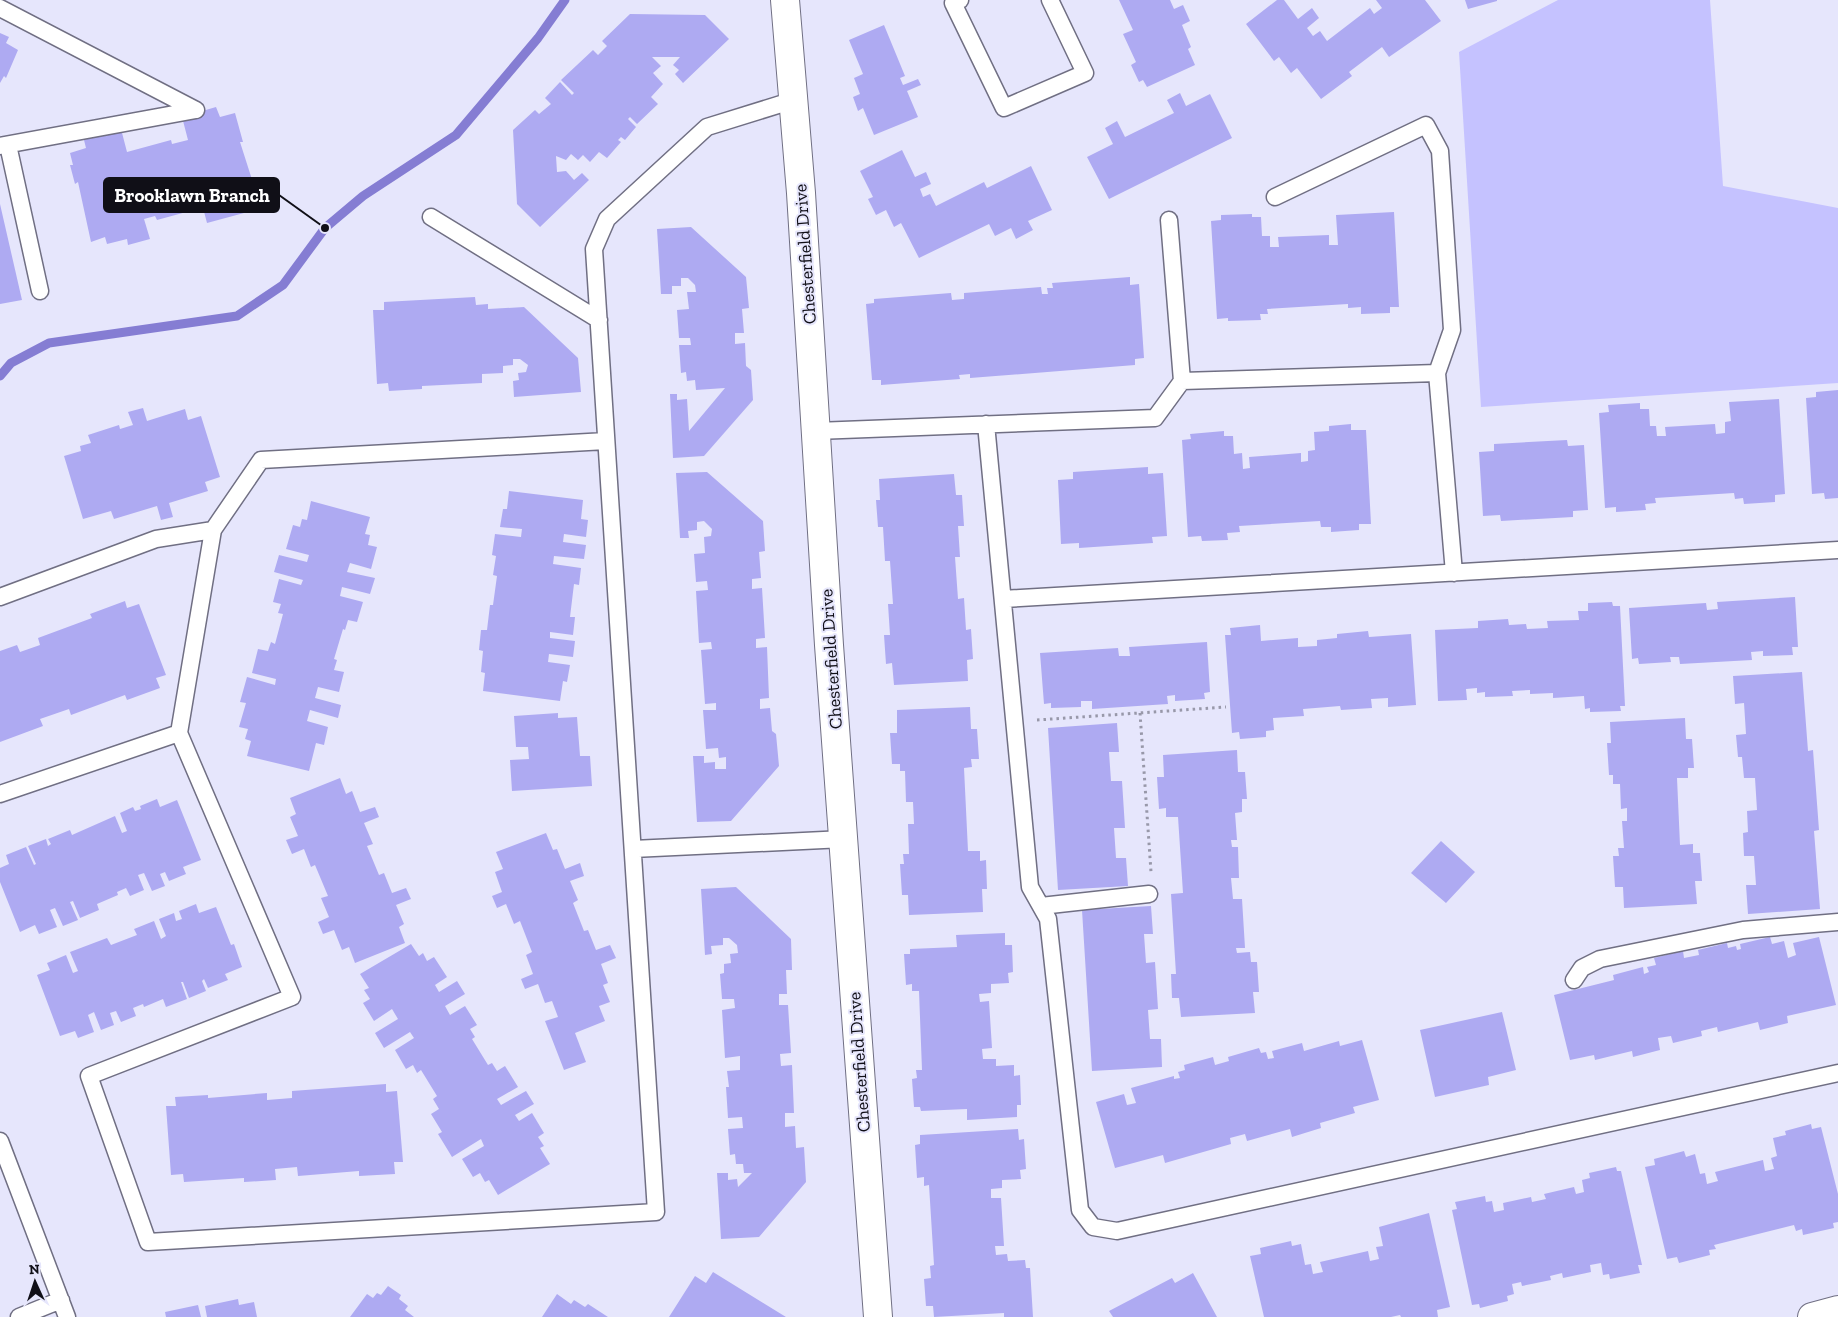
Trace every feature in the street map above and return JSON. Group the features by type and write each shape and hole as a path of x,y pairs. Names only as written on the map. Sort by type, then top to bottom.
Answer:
{"street":[{"name":"Chesterfield Drive","path":"785,0 794,100 878,1317"},
{"path":"1812,1317 1838,1310"}],"lane":[{"path":"960,0 953,3 1004,108 1085,73 1050,0"},
{"path":"0,8 196,110 4,145 40,290"},
{"path":"606,441 261,460 213,530 180,733 292,997 90,1076 148,1242 656,1212 594,249 607,219 707,127 794,100"},
{"path":"1275,197 1426,125 1440,150 1452,330 1437,373 1454,572"},
{"path":"431,217 599,320"},
{"path":"816,431 1155,418 1182,381 1169,220"},
{"path":"1182,381 1437,373"},
{"path":"986,424 1030,887 1048,919 1080,1210 1093,1227 1117,1231 1838,1073"},
{"path":"0,597 156,539 213,530"},
{"path":"1003,599 1838,550"},
{"path":"0,794 180,733"},
{"path":"633,849 844,839"},
{"path":"1041,906 1149,894"},
{"path":"1574,980 1582,968 1600,960 1743,930 1838,922"},
{"path":"0,1141 67,1317"},
{"path":"19,1317 60,1300"}],"path":[{"path":"1014,722 1226,708"},
{"path":"1140,713 1152,875"}],"shaded area":[{"path":"1558,0 1710,0 1723,186 1838,208 1838,383 1481,407 1459,52"}],"building":[{"path":"1119,0 1170,0 1174,9 1183,5 1190,21 1182,25 1191,47 1188,49 1195,65 1147,87 1143,80 1139,82 1131,65 1136,62 1123,34 1133,30"},
{"path":"1277,0 1284,0 1298,19 1312,8 1319,18 1307,28 1313,36 1320,31 1327,41 1370,8 1374,14 1382,8 1376,0 1425,0 1441,21 1389,57 1382,47 1349,72 1352,76 1321,99 1297,68 1291,73 1279,57 1274,61 1246,24"},
{"path":"1465,0 1497,0 1497,1 1468,9"},
{"path":"630,14 705,15 729,39 683,83 675,74 679,70 673,65 680,57 652,57 661,66 653,73 663,84 651,97 658,104 637,124 630,117 628,119 636,127 625,140 621,137 618,140 621,142 607,158 599,152 590,162 583,155 578,160 571,154 566,160 556,156 557,172 566,171 574,180 582,173 589,180 540,227 517,204 513,130 535,110 539,114 551,104 545,98 560,82 572,95 574,93 561,80 593,50 598,55 607,46 602,41"},
{"path":"884,25 905,76 900,78 903,85 918,79 921,85 907,91 918,117 874,135 863,108 858,111 853,97 860,94 854,78 863,74 849,40"},
{"path":"0,33 9,37 6,43 18,50 6,78 4,76 0,83"},
{"path":"1180,93 1186,106 1210,94 1232,138 1109,199 1087,157 1113,144 1105,128 1117,121 1125,137 1174,113 1167,100"},
{"path":"216,107 220,117 235,113 243,142 240,142 255,189 252,190 256,202 242,206 244,213 207,223 202,204 189,208 190,211 157,220 155,216 144,219 150,239 128,245 127,239 107,244 105,237 91,242 78,182 75,184 70,165 73,165 70,153 86,148 84,140 121,129 127,152 171,140 172,144 188,140 182,117"},
{"path":"902,150 915,177 926,172 931,184 920,189 923,197 930,194 936,206 984,182 987,188 1031,166 1052,210 1028,221 1033,230 1016,239 1011,228 995,236 989,224 919,258 901,223 894,227 886,210 876,215 868,199 873,197 860,171"},
{"path":"0,204 22,300 0,304"},
{"path":"1394,212 1399,307 1390,307 1390,313 1361,314 1361,307 1348,308 1348,304 1267,309 1268,314 1260,314 1261,320 1228,321 1228,318 1217,319 1211,221 1221,220 1221,215 1252,214 1252,217 1261,217 1262,236 1270,236 1270,247 1279,247 1278,237 1329,235 1329,245 1338,245 1336,215"},
{"path":"691,227 746,277 749,308 742,309 744,333 735,333 735,344 745,343 746,366 751,370 753,400 704,456 673,458 670,394 677,394 677,400 687,399 689,431 725,388 696,390 695,380 687,381 686,372 681,373 679,345 691,345 690,338 679,338 677,310 689,309 687,292 696,292 695,285 688,278 681,278 681,286 672,286 672,294 661,294 657,229"},
{"path":"1130,277 1130,285 1139,284 1144,358 1135,359 1135,365 970,378 970,374 959,375 960,379 881,385 881,380 872,380 866,304 874,303 874,299 951,293 952,300 964,299 964,293 1041,287 1042,294 1048,294 1047,288 1053,288 1052,283"},
{"path":"475,297 476,305 488,304 488,309 524,307 578,358 581,392 514,397 513,381 519,380 518,373 526,372 528,365 520,359 513,359 513,365 503,366 503,373 482,374 482,383 422,386 422,389 389,391 388,383 377,384 373,310 384,310 384,302"},
{"path":"1838,390 1838,498 1825,499 1824,493 1812,494 1806,398 1816,397 1816,392"},
{"path":"1779,399 1785,494 1775,495 1775,502 1744,504 1743,498 1735,499 1734,493 1655,498 1656,503 1645,504 1646,510 1616,512 1616,507 1605,508 1599,413 1609,412 1608,405 1640,403 1640,409 1649,409 1650,426 1656,426 1657,436 1666,436 1665,427 1715,424 1716,434 1725,433 1725,422 1731,421 1729,402"},
{"path":"143,408 147,421 185,409 188,420 201,416 220,477 205,482 208,491 169,503 173,517 161,520 157,506 114,519 111,511 83,519 64,456 81,451 80,446 91,443 88,435 119,425 120,429 133,425 128,412"},
{"path":"1351,424 1351,430 1366,430 1371,524 1359,524 1359,530 1331,532 1331,527 1321,527 1320,521 1239,526 1240,532 1227,533 1228,540 1202,541 1201,536 1188,537 1182,440 1191,439 1190,434 1224,431 1224,436 1233,436 1234,454 1242,453 1243,469 1250,468 1249,457 1301,453 1301,462 1308,461 1308,451 1315,450 1314,432 1329,431 1329,426"},
{"path":"1567,440 1568,446 1584,445 1588,510 1573,511 1573,517 1501,521 1500,515 1483,516 1479,452 1494,451 1494,444"},
{"path":"1148,467 1148,474 1163,473 1167,536 1152,537 1153,543 1079,548 1079,543 1061,544 1058,480 1073,479 1073,472"},
{"path":"707,472 763,521 765,551 759,552 761,578 752,579 752,589 762,588 765,638 756,639 756,648 767,647 769,698 760,699 760,709 770,708 772,731 776,734 779,766 731,821 697,822 693,756 704,756 704,763 715,762 715,769 726,769 726,757 719,758 718,748 706,749 703,710 716,710 716,703 705,704 701,650 712,649 711,642 699,643 696,591 708,590 707,581 696,582 694,554 705,553 704,537 711,536 712,529 704,521 697,522 697,530 688,531 689,538 680,538 676,473"},
{"path":"954,474 956,495 962,495 964,526 958,526 960,557 955,557 958,599 964,598 966,630 971,629 973,659 967,660 968,681 894,685 892,663 886,664 884,635 890,635 888,604 893,604 890,561 885,561 883,527 878,527 876,500 880,500 879,479"},
{"path":"509,491 583,500 581,519 588,520 586,537 564,534 563,542 586,545 584,559 554,556 553,564 581,568 579,585 574,584 570,617 575,617 573,635 550,632 550,638 575,641 573,657 549,654 548,662 570,665 567,682 563,681 560,701 483,691 485,673 481,672 483,651 479,650 481,630 487,630 490,605 493,605 497,576 493,575 496,556 492,555 495,534 521,537 522,529 500,527 503,509 507,509"},
{"path":"311,501 370,517 365,534 370,535 368,545 377,547 371,569 350,563 347,572 375,578 370,594 342,587 340,596 363,602 357,622 348,620 345,630 343,629 334,659 337,660 334,670 344,672 339,692 318,687 315,698 341,705 338,718 310,710 307,721 328,727 324,745 316,743 309,771 247,756 251,741 245,739 248,729 239,727 246,703 240,702 247,677 275,685 276,679 252,673 258,649 268,651 271,642 275,644 283,614 278,613 281,604 273,602 279,579 301,585 303,580 274,572 279,555 307,562 309,555 286,549 293,525 300,527 302,519 307,520"},
{"path":"1795,597 1798,647 1792,647 1793,655 1763,656 1763,651 1751,652 1752,660 1680,664 1679,657 1670,657 1671,662 1639,664 1638,658 1632,659 1629,608 1706,603 1707,610 1718,609 1717,602"},
{"path":"125,601 127,608 139,604 166,675 156,678 160,688 127,700 125,695 71,715 69,709 40,719 43,726 0,742 0,651 17,645 20,652 40,645 38,638 92,618 90,614"},
{"path":"1612,602 1613,606 1620,606 1625,706 1620,706 1621,711 1590,712 1590,708 1585,709 1584,696 1553,698 1553,693 1530,694 1530,690 1512,691 1513,696 1485,697 1485,692 1477,693 1477,688 1466,689 1467,700 1438,701 1435,630 1478,628 1478,621 1508,619 1509,625 1526,624 1527,629 1548,628 1547,621 1579,620 1578,611 1588,611 1588,603"},
{"path":"1260,625 1261,641 1298,638 1298,647 1317,646 1317,640 1337,638 1337,634 1368,631 1369,637 1411,634 1416,705 1388,707 1388,698 1371,699 1372,708 1341,710 1340,706 1303,709 1304,716 1273,718 1274,730 1266,731 1266,737 1240,739 1239,732 1232,733 1225,635 1231,635 1230,628"},
{"path":"1207,642 1210,692 1204,693 1205,699 1175,701 1175,695 1167,696 1168,704 1092,709 1092,701 1081,701 1081,707 1051,708 1051,703 1044,704 1040,653 1118,648 1119,656 1130,656 1129,647"},
{"path":"1802,672 1808,751 1813,750 1819,830 1814,831 1820,909 1748,914 1746,885 1756,885 1754,856 1744,856 1743,833 1748,832 1747,811 1757,810 1755,778 1744,778 1742,757 1738,757 1736,735 1746,734 1744,703 1735,704 1733,676"},
{"path":"970,707 971,729 977,729 979,759 971,759 972,767 964,768 968,851 980,851 980,861 986,860 987,889 982,889 983,912 909,915 908,895 902,895 900,864 904,864 903,854 909,854 908,824 914,824 913,802 906,802 905,771 900,771 900,764 892,764 890,733 897,733 897,710"},
{"path":"558,713 558,718 577,717 580,756 590,756 592,786 512,791 510,760 529,759 528,747 516,747 514,716"},
{"path":"1685,718 1686,739 1692,739 1694,768 1688,768 1688,778 1677,778 1680,845 1693,844 1693,853 1700,853 1702,881 1695,881 1697,904 1624,908 1623,887 1615,887 1613,856 1619,856 1618,848 1624,848 1622,821 1627,821 1627,808 1621,809 1620,784 1613,784 1613,775 1609,775 1607,743 1611,743 1610,722"},
{"path":"1117,723 1119,752 1109,752 1111,781 1122,781 1125,828 1114,828 1116,858 1126,858 1128,886 1058,890 1048,728"},
{"path":"1237,750 1238,772 1245,772 1247,799 1242,799 1242,812 1235,813 1237,840 1231,840 1232,847 1238,847 1239,878 1231,878 1233,899 1242,899 1245,948 1236,948 1237,953 1250,952 1251,962 1257,962 1259,992 1253,992 1255,1013 1181,1017 1179,998 1172,998 1171,974 1176,974 1171,894 1183,893 1178,817 1166,817 1166,808 1159,809 1157,777 1164,777 1163,755"},
{"path":"340,778 346,794 352,791 360,812 375,807 379,817 364,823 373,844 367,846 379,875 384,873 392,893 406,888 411,899 396,905 404,924 399,927 405,943 355,963 349,947 342,950 334,930 323,934 318,922 329,917 321,898 328,896 315,865 311,867 304,849 292,854 286,840 298,836 290,817 296,814 290,798"},
{"path":"157,799 160,807 177,800 201,860 183,867 186,874 169,881 165,872 160,874 165,886 152,891 144,873 138,875 144,890 130,896 126,888 117,892 118,895 97,904 99,910 80,918 73,901 70,902 78,920 63,926 55,908 50,910 57,927 39,934 35,925 20,932 0,882 0,868 9,864 6,855 26,847 34,865 36,864 28,846 46,839 48,846 51,844 48,839 70,830 72,835 115,816 122,833 127,831 120,813 133,807 135,811 141,809 140,806"},
{"path":"546,833 553,850 557,849 565,869 580,863 584,876 570,881 578,900 573,903 584,931 588,930 596,950 610,945 616,958 601,964 608,983 603,985 610,1002 599,1006 605,1021 575,1033 586,1062 564,1070 545,1021 558,1017 552,1001 545,1003 538,984 525,989 521,979 533,974 526,955 532,952 520,921 514,924 506,904 497,908 492,896 502,892 495,872 503,869 496,852"},
{"path":"1441,841 1475,872 1446,903 1411,873"},
{"path":"736,887 791,939 792,970 786,970 787,994 779,994 779,1005 788,1005 791,1053 780,1054 781,1066 792,1065 794,1113 785,1113 785,1127 795,1126 796,1148 804,1147 806,1182 759,1237 721,1239 717,1173 728,1173 728,1180 737,1179 738,1187 752,1173 744,1173 743,1164 736,1164 735,1154 730,1155 728,1129 743,1128 742,1117 728,1118 726,1087 729,1087 727,1071 740,1070 740,1056 725,1058 722,1010 735,1008 734,999 722,999 720,974 724,973 724,964 731,963 730,954 738,953 737,945 729,938 723,938 723,945 711,946 712,954 705,955 701,889"},
{"path":"196,904 199,913 216,907 231,945 234,944 242,967 225,974 228,980 208,988 204,979 202,981 206,991 189,998 183,982 181,982 187,999 166,1007 163,999 144,1007 143,1004 133,1008 136,1016 121,1022 116,1011 110,1013 114,1025 101,1030 94,1012 88,1015 94,1032 78,1038 75,1031 60,1036 37,975 50,970 47,963 66,955 73,973 78,971 70,952 107,938 111,945 137,935 134,929 154,921 161,939 166,936 159,919 174,913 176,921 182,919 179,911"},
{"path":"1151,906 1153,934 1144,934 1146,963 1155,962 1158,1009 1148,1010 1150,1039 1161,1039 1162,1067 1092,1071 1082,910"},
{"path":"1005,933 1005,945 1012,945 1013,972 1008,973 1009,983 991,984 991,993 979,994 980,1002 989,1001 992,1048 982,1049 983,1059 996,1059 996,1066 1014,1065 1014,1076 1020,1075 1021,1105 1017,1105 1017,1117 967,1120 967,1109 921,1111 920,1107 914,1107 912,1079 917,1078 916,1070 922,1070 919,991 912,991 912,984 906,985 904,954 910,954 910,949 957,947 956,935"},
{"path":"1770,937 1772,944 1784,941 1788,958 1796,955 1793,943 1819,937 1836,1005 1787,1016 1788,1023 1760,1030 1758,1022 1718,1032 1717,1027 1701,1031 1702,1036 1673,1043 1671,1036 1658,1038 1660,1050 1633,1057 1632,1051 1595,1060 1594,1055 1570,1060 1554,995 1614,980 1613,975 1643,967 1644,974 1649,972 1647,967 1656,965 1654,958 1683,951 1684,958 1699,955 1698,950 1727,943 1728,948 1736,946 1737,950 1741,949 1740,944"},
{"path":"411,944 419,956 423,953 427,961 434,957 447,977 435,985 439,992 457,981 465,994 445,1006 450,1015 465,1006 477,1025 470,1029 475,1037 472,1039 488,1065 492,1063 497,1071 505,1066 518,1087 497,1099 501,1105 526,1091 534,1104 515,1115 519,1121 532,1113 544,1133 538,1137 544,1146 540,1148 550,1164 498,1195 489,1180 485,1182 480,1173 473,1177 462,1159 484,1146 481,1139 452,1157 438,1134 442,1132 431,1114 439,1109 433,1099 437,1096 421,1070 417,1073 413,1065 406,1069 395,1050 414,1038 410,1032 384,1048 375,1033 398,1019 392,1009 374,1021 363,1003 370,999 364,990 369,988 360,974"},
{"path":"1502,1012 1516,1070 1488,1077 1489,1085 1435,1097 1420,1030"},
{"path":"1362,1040 1379,1100 1353,1107 1355,1113 1320,1123 1321,1128 1292,1137 1290,1129 1247,1141 1245,1134 1230,1138 1231,1144 1165,1163 1163,1155 1115,1168 1096,1102 1124,1094 1127,1105 1136,1103 1131,1088 1174,1076 1174,1079 1180,1078 1178,1072 1185,1070 1184,1065 1213,1057 1215,1065 1229,1061 1228,1057 1259,1048 1261,1053 1266,1052 1268,1059 1274,1058 1272,1051 1302,1043 1304,1051 1339,1041 1340,1046"},
{"path":"386,1084 386,1092 397,1091 403,1162 394,1162 395,1174 359,1176 359,1171 298,1176 297,1167 275,1169 276,1180 244,1182 244,1178 184,1182 183,1174 171,1175 166,1106 176,1106 175,1097 208,1095 208,1098 267,1093 267,1100 292,1098 292,1091"},
{"path":"1811,1124 1812,1129 1821,1127 1838,1194 1838,1222 1833,1223 1834,1228 1803,1235 1802,1229 1796,1231 1794,1225 1714,1245 1716,1249 1709,1250 1710,1255 1679,1263 1677,1257 1667,1259 1645,1167 1655,1165 1654,1159 1684,1151 1686,1157 1695,1154 1700,1174 1705,1173 1707,1184 1718,1181 1715,1172 1763,1160 1765,1171 1774,1169 1771,1158 1777,1156 1773,1138 1786,1135 1785,1131"},
{"path":"1018,1129 1019,1140 1024,1139 1026,1169 1020,1170 1021,1179 1002,1180 1002,1188 991,1189 991,1198 1001,1198 1004,1246 995,1246 996,1255 1007,1254 1008,1261 1025,1260 1026,1268 1030,1268 1033,1317 1004,1317 1004,1313 934,1317 933,1306 926,1306 924,1279 931,1278 930,1266 934,1265 929,1185 924,1186 924,1177 917,1178 915,1145 920,1144 920,1135"},
{"path":"1616,1167 1617,1171 1621,1171 1642,1265 1638,1265 1640,1273 1610,1279 1609,1274 1603,1275 1601,1263 1590,1265 1591,1272 1563,1278 1562,1273 1550,1276 1551,1280 1522,1286 1521,1282 1512,1284 1514,1294 1507,1296 1508,1301 1480,1308 1479,1304 1472,1305 1452,1210 1457,1209 1455,1202 1485,1196 1486,1202 1492,1201 1494,1212 1504,1210 1503,1203 1531,1197 1532,1202 1546,1199 1544,1194 1574,1187 1576,1194 1584,1192 1582,1180 1590,1178 1589,1173"},
{"path":"1429,1213 1450,1307 1437,1310 1438,1317 1401,1317 1400,1315 1391,1317 1264,1317 1250,1256 1261,1254 1260,1248 1291,1241 1292,1246 1301,1244 1305,1265 1311,1264 1313,1274 1323,1272 1320,1262 1368,1251 1370,1261 1379,1259 1376,1247 1383,1246 1379,1227"},
{"path":"713,1272 786,1317 669,1317 695,1276 706,1283"},
{"path":"1193,1273 1217,1317 1113,1317 1109,1311 1172,1278 1175,1283"},
{"path":"388,1286 401,1295 399,1299 408,1306 405,1310 414,1317 350,1317 367,1294 373,1298 377,1293 381,1295"},
{"path":"557,1294 571,1304 574,1300 585,1307 588,1304 608,1317 542,1317"},
{"path":"238,1299 239,1305 254,1302 257,1317 207,1317 205,1306"},
{"path":"198,1305 201,1317 166,1317 165,1312"}],"waterway":[{"path":"0,376 11,363 49,343 237,316 283,285 325,228 363,196 456,135 538,38 565,0"}],"place":[{"name":"Brooklawn Branch","path":"325,228"}]}
